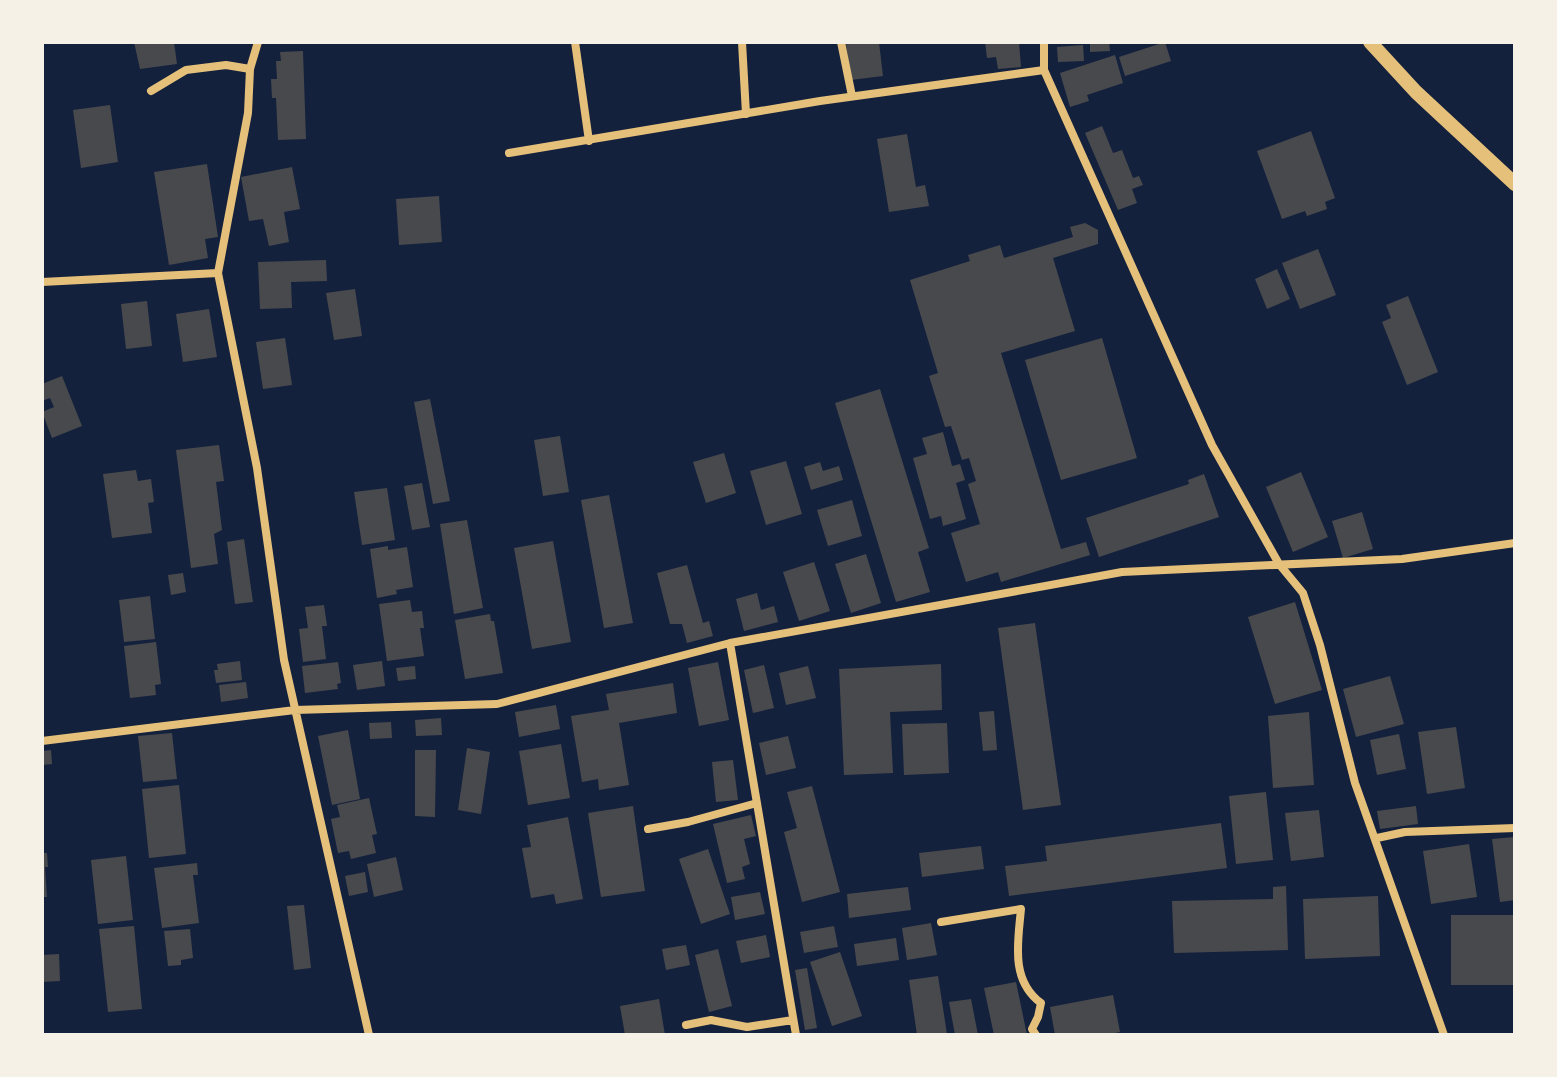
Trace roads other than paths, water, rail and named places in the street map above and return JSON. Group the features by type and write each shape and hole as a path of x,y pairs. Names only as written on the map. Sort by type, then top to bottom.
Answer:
{"street":[{"path":"258,42 250,69 248,113 218,273 257,468 284,660 369,1035"},
{"path":"575,42 589,141"},
{"path":"742,42 746,114"},
{"path":"841,42 852,96"},
{"path":"1044,42 1044,70 1212,445 1279,564 1303,593 1320,645 1355,783 1377,838 1444,1035"},
{"path":"1370,42 1416,92 1515,184"},
{"path":"151,91 186,70 226,65 250,69"},
{"path":"509,153 852,96 1044,70"},
{"path":"42,282 218,273"},
{"path":"42,741 295,710 497,704 730,643 1122,572 1402,559 1515,543"},
{"path":"730,643 796,1035"},
{"path":"648,829 688,822 757,803"},
{"path":"1377,838 1405,832 1515,828"},
{"path":"941,922 1021,909 1017,955 1022,983 1041,1003 1032,1029 1036,1035"},
{"path":"686,1025 711,1020 747,1027 793,1020"}]}
